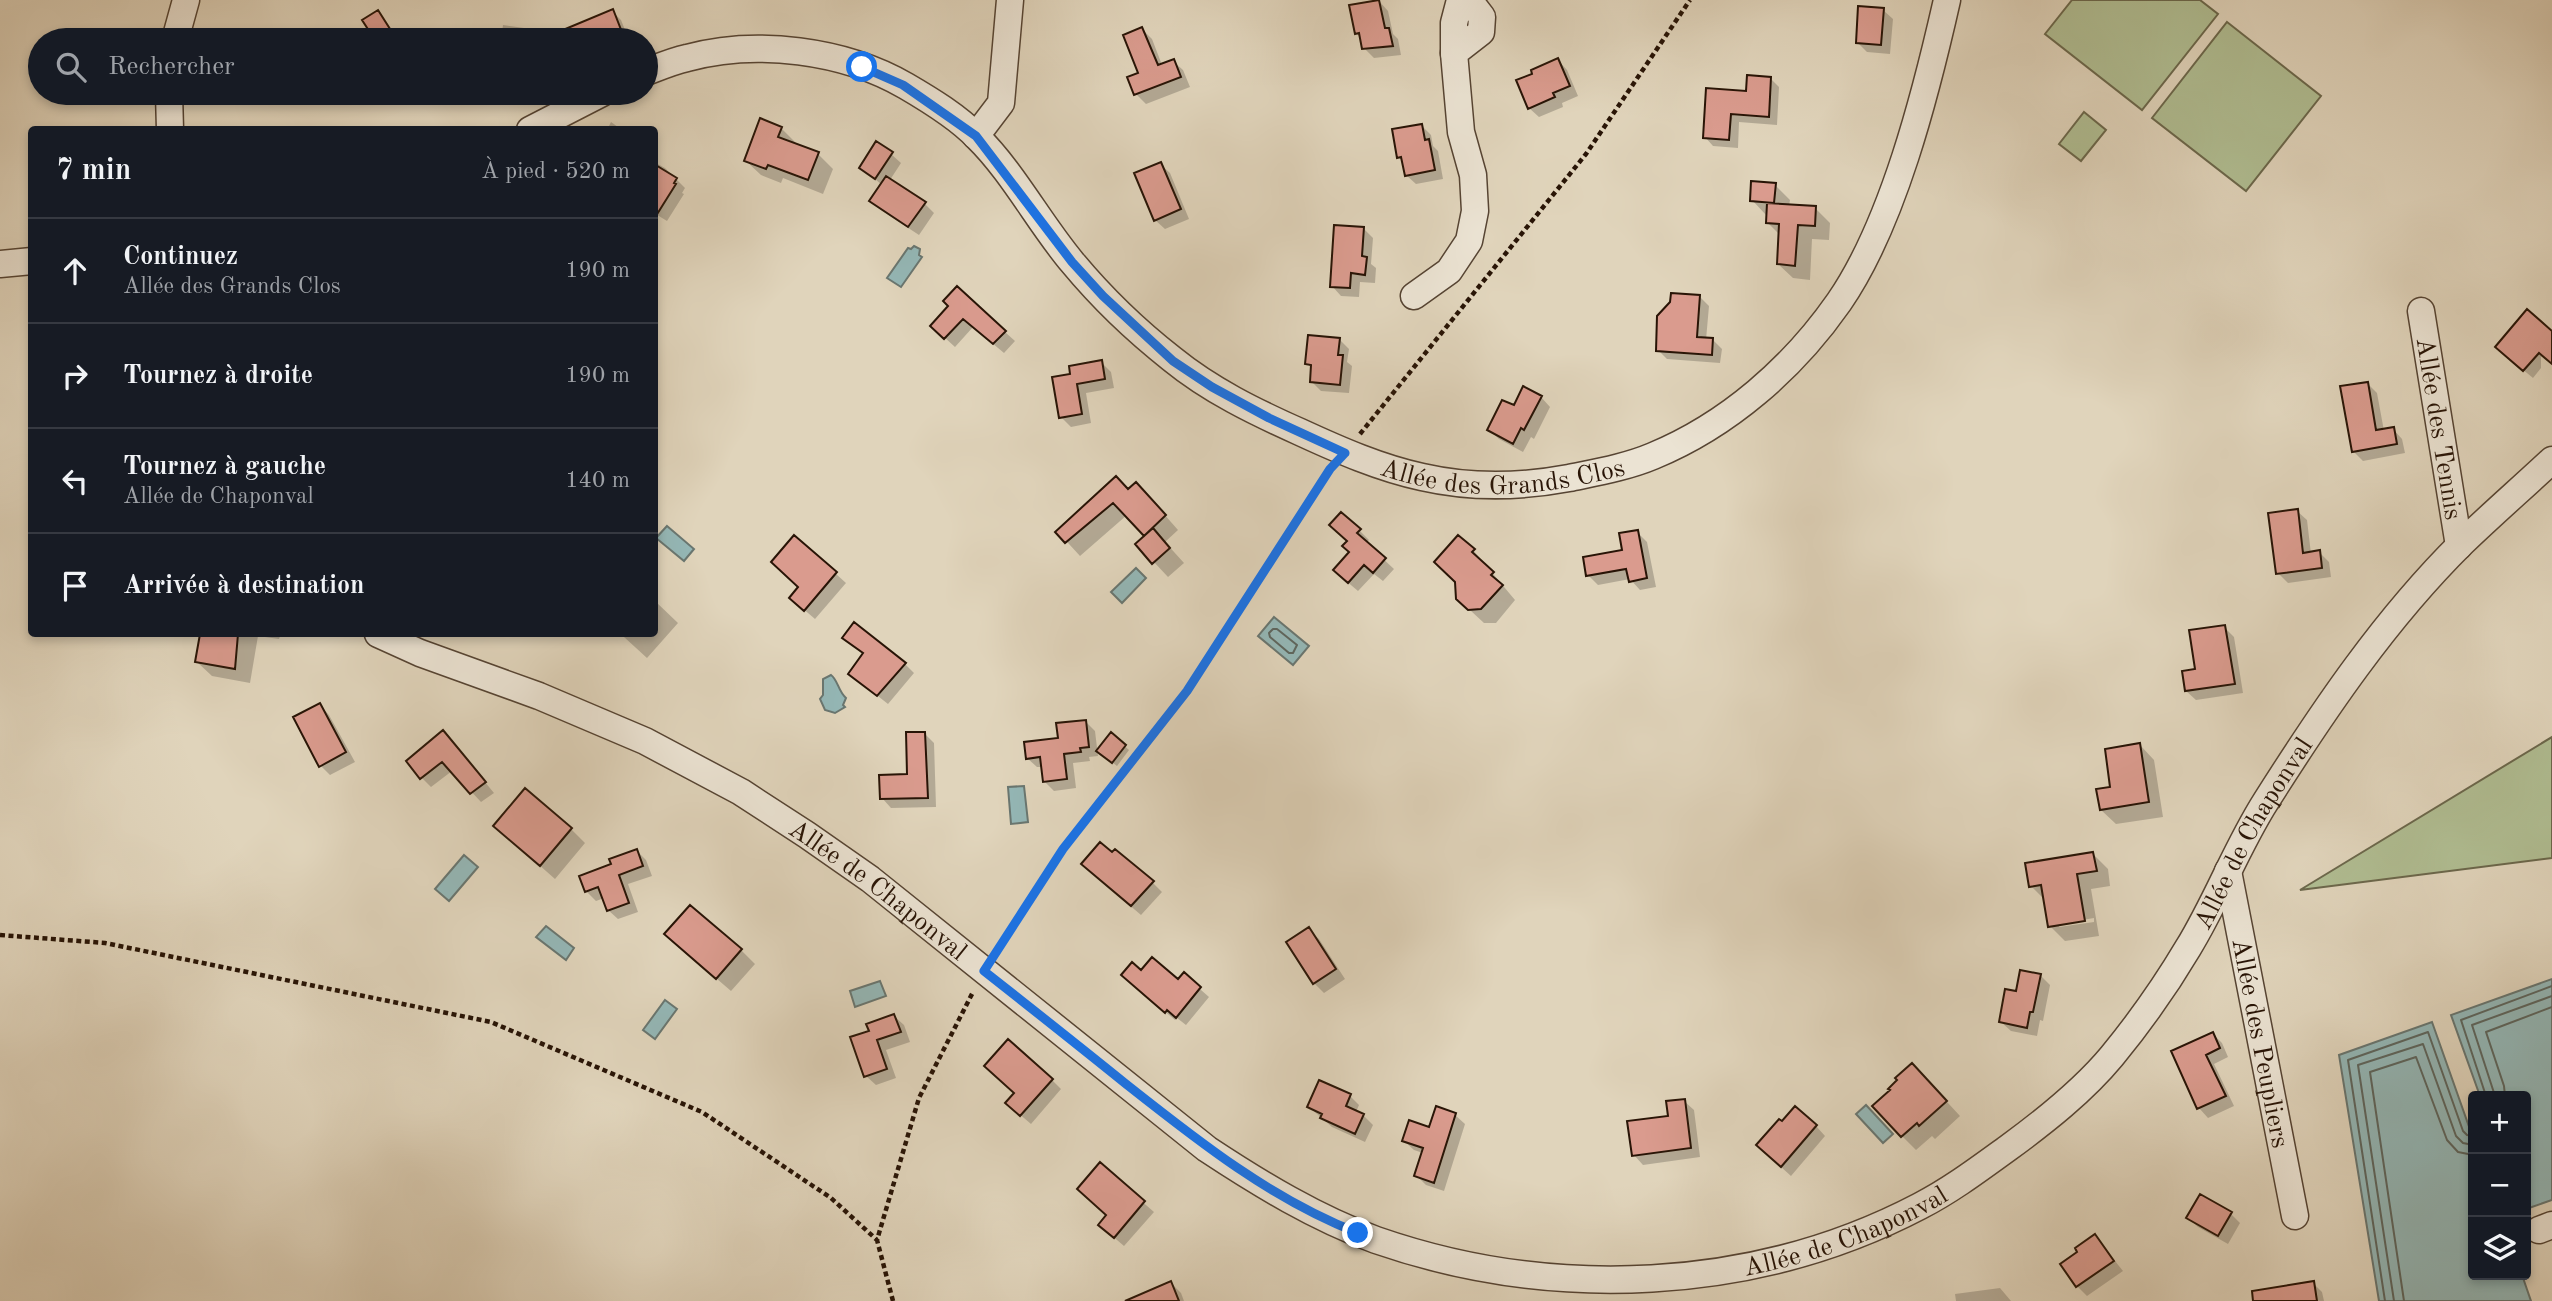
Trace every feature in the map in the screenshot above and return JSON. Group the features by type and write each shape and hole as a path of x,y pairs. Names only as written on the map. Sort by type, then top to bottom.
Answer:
{"street":[{"path":"179,28 187,0"},
{"path":"976,136 1002,103 1010,0"},
{"path":"1414,296 1449,271 1469,242 1475,211 1473,175 1461,132 1454,53 1454,23 1460,0"},
{"path":"1454,53 1480,32 1482,17 1469,0"},
{"name":"Allée des Grands Clos","path":"658,68 688,57 742,49 802,51 862,67 903,85 976,136 1072,262 1103,296 1173,361 1212,387 1269,418 1345,453 1422,477 1475,484 1520,485 1605,471 1651,457 1690,438 1777,376 1806,344 1838,304 1854,277 1894,186 1937,43 1947,0"},
{"path":"169,105 170,126"},
{"path":"538,126 579,105"},
{"path":"0,264 28,261"},
{"name":"Allée des Tennis","path":"2421,312 2459,546"},
{"name":"Allée de Chaponval","path":"385,637 420,653 539,696 645,741 741,792 870,879 1207,1149 1250,1177 1337,1224 1379,1241 1431,1257 1537,1278 1664,1279 1720,1273 1804,1253 1888,1222 1971,1175 2063,1105 2111,1058 2150,1006 2190,946 2263,805 2381,634 2459,546 2552,460"},
{"name":"Allée des Peupliers","path":"2228,871 2295,1216"}],"path":[{"path":"893,1301 877,1240 919,1098 984,971 1063,849 1187,691 1330,469 1586,154 1690,0"},
{"path":"0,935 104,943 491,1022 702,1112 831,1198 877,1240"}],"green space":[{"path":"2072,0 2200,0 2218,14 2142,110 2045,34"},
{"path":"2227,22 2321,96 2246,191 2152,118"},
{"path":"2084,112 2106,130 2081,161 2059,144"},
{"path":"2552,737 2552,858 2300,890"}],"water":[{"path":"914,246 920,249 919,255 922,257 901,287 887,278 908,248"},
{"path":"667,526 694,549 684,561 658,540 658,536"},
{"path":"1136,568 1146,578 1122,603 1111,592"},
{"path":"1274,617 1309,646 1293,665 1258,636"},
{"path":"831,675 846,698 843,705 845,707 835,713 825,710 820,699 823,695 823,679"},
{"path":"1024,786 1028,822 1011,824 1008,787"},
{"path":"464,855 478,867 449,901 435,889"},
{"path":"546,926 574,948 566,960 536,937"},
{"path":"2552,979 2552,1200 2531,1207 2531,1091 2478,1091 2451,1015"},
{"path":"880,981 886,996 855,1007 850,991"},
{"path":"665,1000 677,1009 655,1039 643,1030"},
{"path":"2432,1022 2468,1124 2468,1280 2524,1280 2531,1301 2379,1301 2339,1055"},
{"path":"1866,1105 1893,1134 1883,1143 1856,1114"}],"building":[{"path":"1379,0 1385,28 1389,28 1393,46 1362,49 1359,33 1355,34 1349,5"},
{"path":"1858,6 1884,8 1881,45 1856,43"},
{"path":"613,9 620,28 568,28"},
{"path":"378,10 389,28 367,28 362,20"},
{"path":"1142,27 1158,65 1174,59 1181,77 1134,95 1127,77 1138,73 1123,35"},
{"path":"1558,58 1570,86 1553,93 1555,97 1528,109 1516,80 1532,74 1531,70"},
{"path":"1747,75 1771,77 1769,117 1731,114 1729,140 1703,138 1706,88 1746,91"},
{"path":"760,118 782,127 778,137 819,152 808,180 768,165 766,169 744,161"},
{"path":"1422,124 1425,140 1429,139 1435,170 1405,176 1401,157 1397,158 1392,129"},
{"path":"876,141 893,152 875,179 859,168"},
{"path":"1161,162 1181,209 1154,221 1134,173"},
{"path":"658,166 677,178 674,183 676,184 658,213"},
{"path":"886,176 926,202 908,227 869,201"},
{"path":"1751,181 1776,183 1774,203 1750,201"},
{"path":"1767,203 1816,206 1815,226 1798,225 1795,266 1777,264 1779,224 1766,223"},
{"path":"1334,225 1364,227 1362,256 1367,257 1365,275 1351,273 1350,288 1330,287"},
{"path":"957,286 1006,331 993,344 963,319 944,339 930,326 948,306 943,301"},
{"path":"1671,293 1700,295 1697,337 1713,338 1712,355 1656,351 1657,316 1670,302"},
{"path":"2527,309 2552,331 2552,364 2539,353 2523,371 2495,347"},
{"path":"1308,335 1340,338 1338,355 1343,355 1340,385 1310,382 1311,365 1305,364"},
{"path":"1102,360 1105,379 1077,384 1082,414 1059,418 1052,377 1070,374 1069,366"},
{"path":"2368,382 2376,430 2394,427 2397,444 2352,452 2340,386"},
{"path":"1523,386 1542,396 1524,430 1521,428 1513,444 1487,430 1502,400 1514,405"},
{"path":"1116,476 1128,489 1136,482 1166,515 1144,536 1113,503 1065,543 1055,532"},
{"path":"2298,509 2303,553 2320,550 2322,568 2276,574 2268,513"},
{"path":"1341,512 1361,529 1357,533 1386,558 1373,573 1364,565 1348,583 1333,570 1349,552 1342,546 1347,541 1329,525"},
{"path":"1153,528 1170,548 1152,564 1135,544"},
{"path":"1638,530 1647,578 1629,582 1626,569 1586,576 1583,557 1622,550 1619,533"},
{"path":"794,535 837,572 804,611 789,598 798,587 771,562"},
{"path":"1458,535 1475,549 1472,552 1494,572 1491,575 1503,585 1481,609 1468,610 1456,599 1455,582 1434,562"},
{"path":"854,622 906,663 877,696 848,674 863,653 842,638"},
{"path":"2225,625 2235,684 2185,691 2182,671 2195,669 2189,630"},
{"path":"199,637 238,637 235,669 195,662"},
{"path":"320,703 346,752 319,767 293,717"},
{"path":"1086,720 1089,747 1080,748 1081,752 1064,754 1067,779 1043,782 1040,757 1026,759 1024,742 1058,738 1056,723"},
{"path":"443,730 486,782 470,794 442,762 420,779 406,761"},
{"path":"906,732 925,732 928,798 880,799 879,775 907,774"},
{"path":"1111,732 1126,745 1112,763 1096,751"},
{"path":"2140,743 2149,802 2100,810 2096,789 2110,787 2105,749"},
{"path":"525,788 572,828 540,866 493,826"},
{"path":"1100,842 1112,852 1115,849 1154,881 1131,906 1081,864"},
{"path":"637,849 643,866 619,875 629,903 607,911 598,887 585,892 579,876 611,864 609,859"},
{"path":"2093,852 2097,871 2077,874 2085,921 2048,927 2041,885 2029,887 2025,863"},
{"path":"690,905 742,949 716,979 664,934"},
{"path":"1309,927 1336,969 1313,984 1286,942"},
{"path":"1152,957 1178,979 1184,972 1201,987 1176,1018 1167,1010 1165,1013 1121,975 1132,962 1141,970"},
{"path":"2020,970 2041,974 2027,1028 1999,1022 2005,989 2016,991"},
{"path":"894,1014 901,1032 877,1040 887,1069 864,1077 850,1037 869,1031 866,1024"},
{"path":"2213,1032 2220,1048 2206,1055 2226,1096 2197,1109 2171,1051"},
{"path":"1008,1039 1053,1079 1020,1116 1005,1103 1014,1093 984,1066"},
{"path":"1912,1063 1947,1101 1919,1126 1917,1123 1901,1137 1872,1106 1890,1090 1888,1089 1897,1080 1895,1078"},
{"path":"1319,1080 1351,1094 1346,1106 1364,1114 1355,1134 1320,1118 1322,1114 1307,1107"},
{"path":"1685,1099 1691,1148 1632,1156 1627,1121 1668,1116 1666,1101"},
{"path":"1436,1106 1456,1113 1434,1183 1414,1176 1423,1148 1402,1141 1409,1120 1429,1127"},
{"path":"1795,1106 1817,1125 1781,1167 1756,1145 1779,1119 1782,1121"},
{"path":"1100,1162 1145,1201 1114,1238 1098,1225 1106,1215 1077,1189"},
{"path":"2200,1194 2232,1212 2218,1236 2186,1218"},
{"path":"2095,1234 2114,1261 2076,1287 2060,1264 2077,1252 2075,1248"},
{"path":"1171,1281 1179,1301 1125,1301"},
{"path":"2314,1281 2317,1301 2253,1301 2252,1291"}],"route":[{"path":"862,67 903,85 976,136 1072,262 1103,296 1173,361 1212,387 1269,418 1345,453 1330,469 1187,691 1063,849 984,971 1207,1149 1250,1177 1358,1233"}]}
